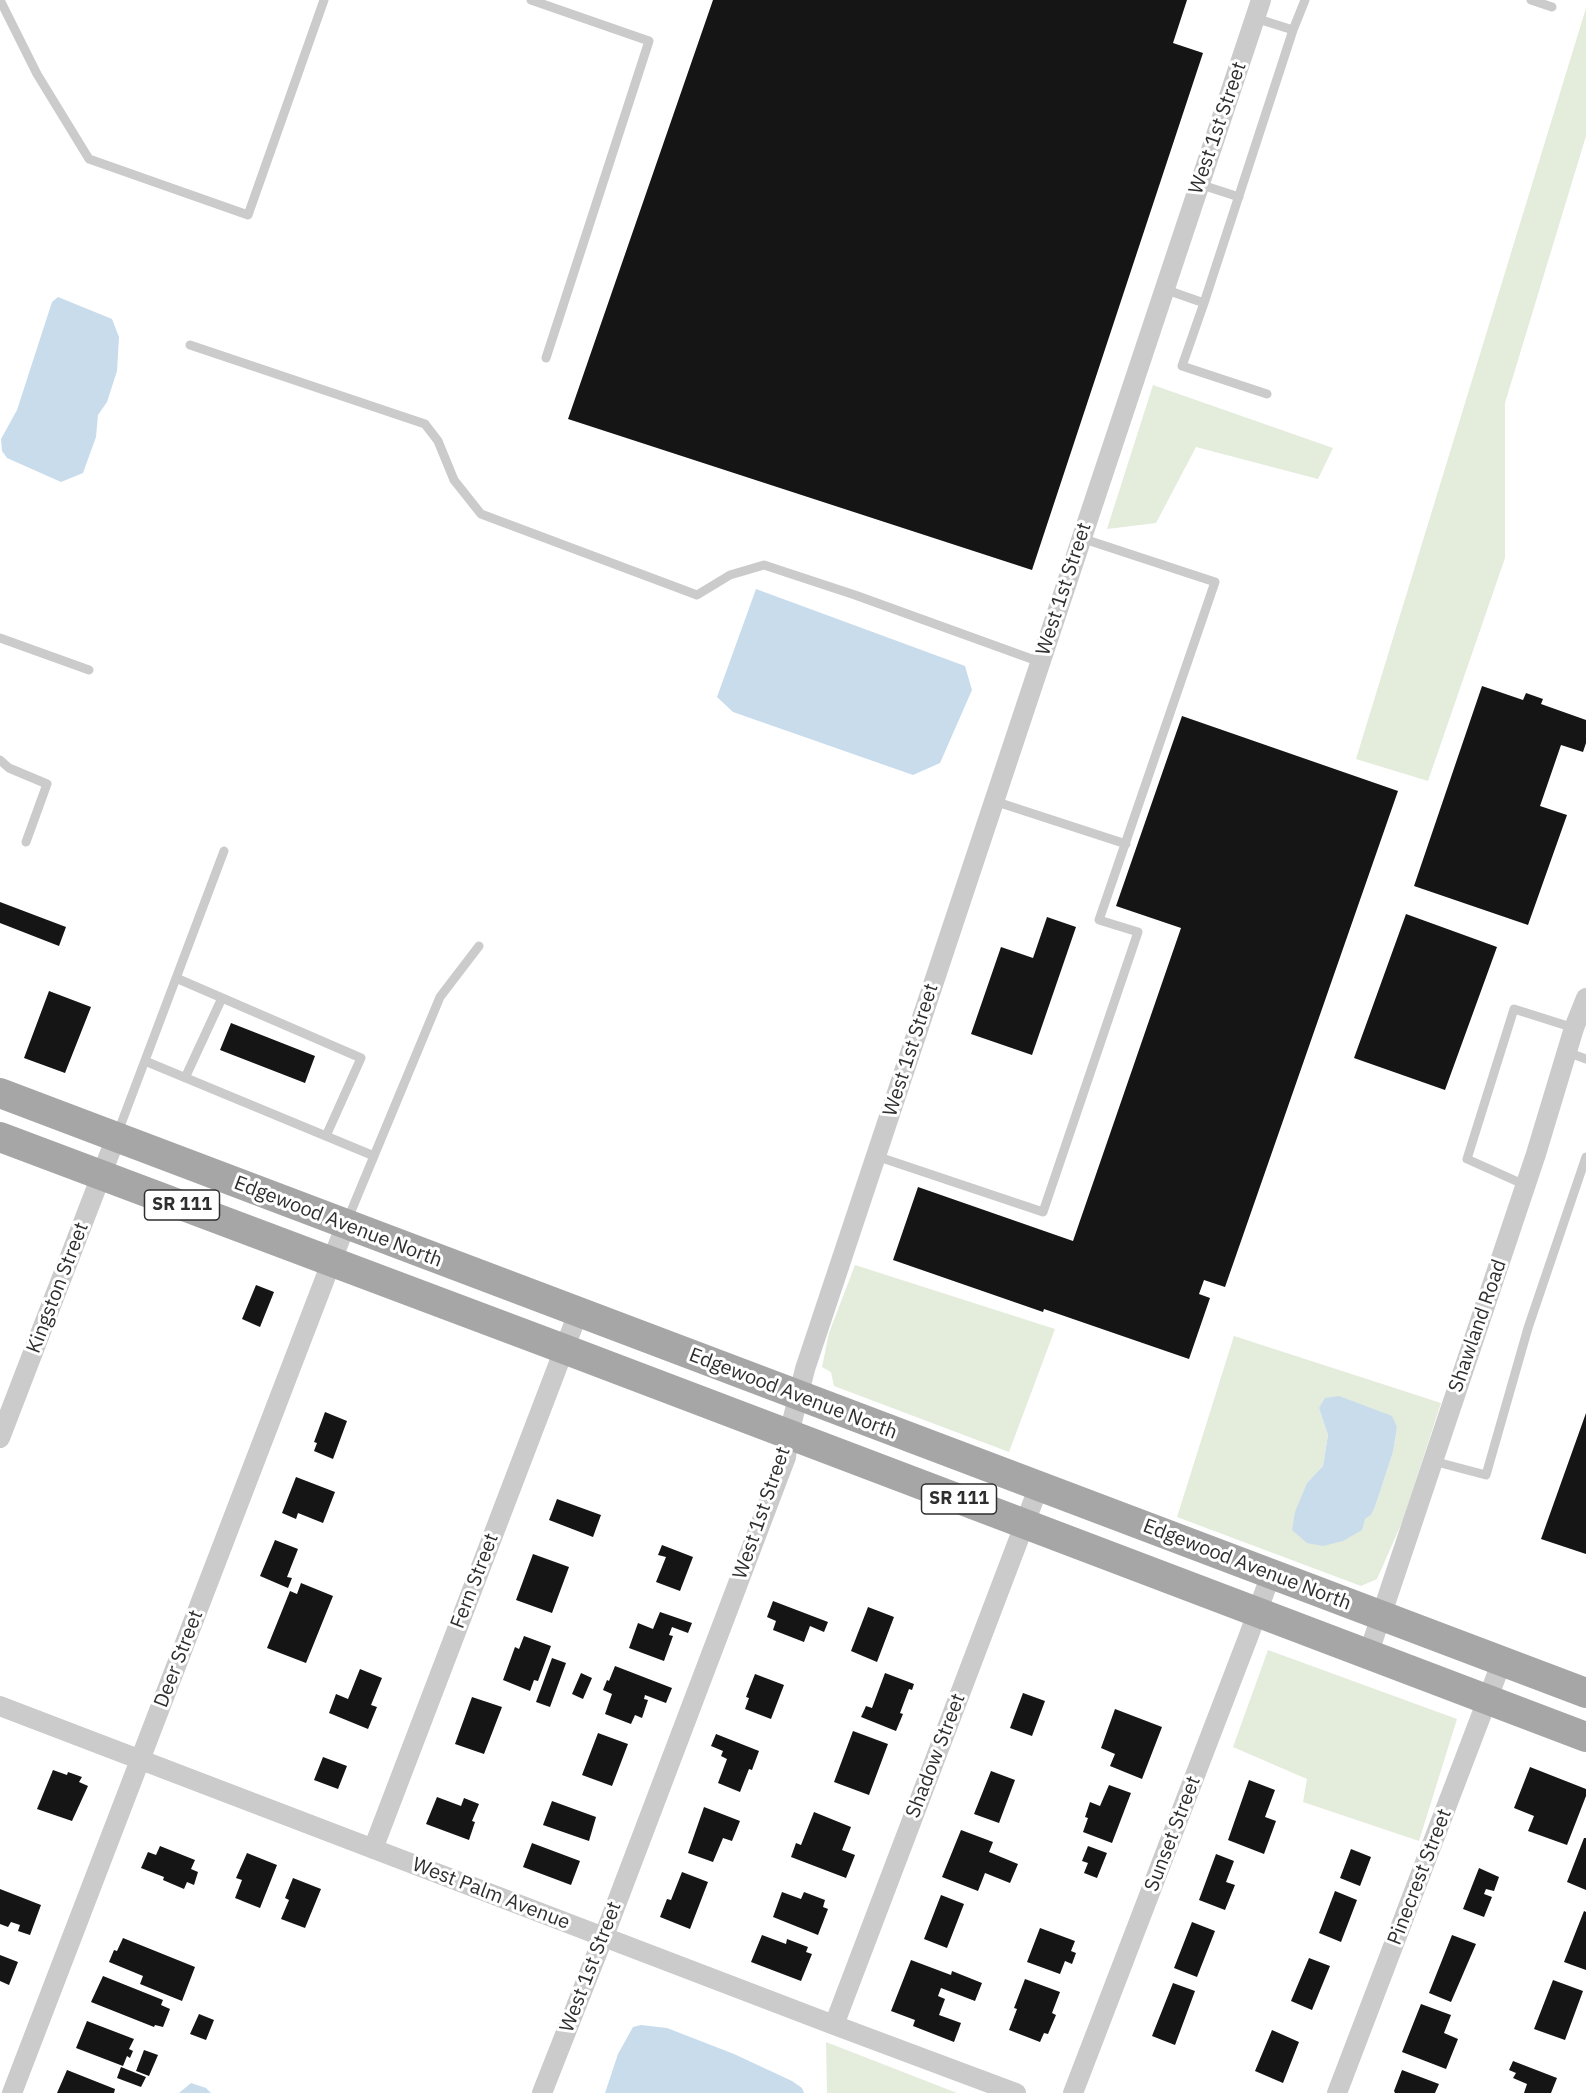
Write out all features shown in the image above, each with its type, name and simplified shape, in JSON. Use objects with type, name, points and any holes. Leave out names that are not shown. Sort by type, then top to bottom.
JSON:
[{"type":"main road","name":"Edgewood Avenue North","points":[[0,1093],[1586,1693]]},
{"type":"main road","name":"Edgewood Avenue North","points":[[0,1137],[1586,1737]]},
{"type":"street","name":"West 1st Street","points":[[542,2093],[786,1457],[798,1395],[993,801],[1258,9]]},
{"type":"street","name":"Shawland Road","points":[[1368,1654],[1526,1185],[1574,1028],[1586,998]]},
{"type":"street","name":"Kingston Street","points":[[0,1438],[116,1137]]},
{"type":"street","name":"Deer Street","points":[[12,2093],[346,1224]]},
{"type":"street","name":"Fern Street","points":[[373,1849],[578,1313]]},
{"type":"street","name":"Shadow Street","points":[[834,2025],[1039,1486]]},
{"type":"street","name":"Sunset Street","points":[[1073,2093],[1271,1574]]},
{"type":"street","name":"Pinecrest Street","points":[[1337,2093],[1502,1661]]},
{"type":"street","name":"West Palm Avenue","points":[[0,1706],[1017,2093]]},
{"type":"lane","points":[[0,0],[37,74],[89,159],[248,215],[324,0]]},
{"type":"lane","points":[[531,0],[649,41],[546,358]]},
{"type":"lane","points":[[1267,394],[1182,366],[1293,30],[1305,0]]},
{"type":"lane","points":[[1531,0],[1552,7]]},
{"type":"lane","points":[[1258,9],[1293,30]]},
{"type":"lane","points":[[1199,184],[1239,197]]},
{"type":"lane","points":[[1164,289],[1204,303]]},
{"type":"lane","points":[[190,345],[425,424],[438,441],[454,480],[481,514],[697,595],[730,575],[764,565],[855,595],[1040,662]]},
{"type":"lane","points":[[876,1156],[1043,1212],[1138,932],[1100,920],[1215,582],[1081,538]]},
{"type":"lane","points":[[0,638],[89,670]]},
{"type":"lane","points":[[0,760],[9,768],[47,784],[26,842]]},
{"type":"lane","points":[[993,801],[1126,844]]},
{"type":"lane","points":[[116,1137],[224,851]]},
{"type":"lane","points":[[346,1224],[440,997],[479,946]]},
{"type":"lane","points":[[176,978],[361,1058],[326,1136]]},
{"type":"lane","points":[[185,1078],[222,998]]},
{"type":"lane","points":[[1526,1185],[1467,1159],[1470,1148],[1514,1009],[1574,1028]]},
{"type":"lane","points":[[1567,1052],[1586,1059]]},
{"type":"lane","points":[[145,1061],[374,1156]]},
{"type":"lane","points":[[1433,1461],[1486,1475],[1528,1328],[1586,1157]]},
{"type":"green space","points":[[1586,8],[1586,136],[1505,403],[1505,558],[1428,781],[1356,759]]},
{"type":"green space","points":[[1153,385],[1333,448],[1318,479],[1196,447],[1156,523],[1107,529]]},
{"type":"green space","points":[[855,1265],[1055,1329],[1009,1452],[834,1386],[831,1372],[822,1367],[829,1333]]},
{"type":"green space","points":[[1234,1336],[1441,1403],[1403,1520],[1377,1579],[1361,1586],[1177,1517]],"holes":[[[1319,1408],[1397,1427],[1393,1452],[1375,1507],[1371,1515],[1365,1519],[1307,1483],[1323,1466],[1328,1435]]]},
{"type":"green space","points":[[1268,1650],[1457,1719],[1419,1841],[1303,1802],[1307,1779],[1233,1747]]},
{"type":"green space","points":[[826,2042],[957,2093],[827,2093]]},
{"type":"water","points":[[58,297],[112,319],[119,337],[117,371],[107,402],[98,415],[96,437],[83,473],[61,482],[7,458],[2,451],[1,439],[17,410],[52,302]]},
{"type":"water","points":[[756,589],[965,666],[972,690],[940,763],[913,775],[733,712],[717,697]]},
{"type":"water","points":[[1339,1396],[1392,1416],[1397,1427],[1393,1452],[1375,1507],[1371,1515],[1365,1519],[1362,1530],[1343,1541],[1323,1546],[1307,1543],[1292,1530],[1295,1512],[1307,1483],[1323,1466],[1328,1435],[1319,1408],[1325,1398]]},
{"type":"water","points":[[641,2025],[667,2028],[734,2054],[792,2081],[802,2088],[804,2093],[605,2093],[618,2054],[633,2027]]},
{"type":"water","points":[[191,2083],[206,2088],[211,2093],[179,2093]]},
{"type":"building","points":[[713,0],[1187,0],[1173,43],[1203,53],[1032,570],[568,419]]},
{"type":"building","points":[[1482,686],[1523,700],[1526,693],[1543,699],[1541,704],[1586,720],[1586,743],[1583,752],[1561,745],[1540,806],[1567,815],[1528,925],[1414,886]]},
{"type":"building","points":[[1182,716],[1398,791],[1225,1287],[1204,1280],[1199,1294],[1210,1298],[1189,1359],[893,1260],[918,1187],[1073,1241],[1181,928],[1116,906]]},
{"type":"building","points":[[0,902],[66,927],[59,946],[0,923]]},
{"type":"building","points":[[1406,914],[1497,947],[1445,1090],[1354,1058]]},
{"type":"building","points":[[1047,917],[1076,927],[1032,1055],[971,1034],[1001,947],[1033,958]]},
{"type":"building","points":[[49,991],[91,1007],[65,1073],[24,1058]]},
{"type":"building","points":[[231,1023],[315,1056],[305,1083],[220,1050]]},
{"type":"building","points":[[256,1285],[274,1292],[260,1327],[242,1319]]},
{"type":"building","points":[[325,1412],[347,1421],[333,1459],[314,1451],[317,1443],[314,1442]]},
{"type":"building","points":[[1586,1413],[1586,1554],[1541,1539]]},
{"type":"building","points":[[296,1477],[335,1492],[323,1523],[298,1513],[296,1519],[282,1513]]},
{"type":"building","points":[[557,1499],[601,1515],[593,1537],[549,1520]]},
{"type":"building","points":[[275,1540],[298,1549],[287,1577],[292,1578],[288,1588],[260,1576]]},
{"type":"building","points":[[662,1545],[693,1557],[680,1591],[656,1582],[666,1557],[658,1555]]},
{"type":"building","points":[[533,1554],[569,1567],[552,1613],[516,1600]]},
{"type":"building","points":[[301,1583],[333,1596],[306,1663],[267,1648],[290,1591],[297,1594]]},
{"type":"building","points":[[773,1601],[828,1622],[824,1632],[810,1626],[804,1642],[773,1630],[776,1621],[767,1617]]},
{"type":"building","points":[[868,1607],[894,1617],[877,1662],[851,1651]]},
{"type":"building","points":[[660,1612],[692,1623],[688,1633],[672,1627],[669,1635],[673,1636],[664,1661],[629,1648],[638,1623],[653,1629]]},
{"type":"building","points":[[524,1636],[551,1646],[538,1681],[534,1680],[530,1691],[503,1680],[515,1647],[519,1649]]},
{"type":"building","points":[[552,1658],[566,1663],[550,1707],[536,1702]]},
{"type":"building","points":[[615,1666],[672,1688],[666,1703],[645,1695],[644,1699],[648,1700],[642,1718],[635,1715],[631,1724],[605,1714],[612,1694],[603,1690]]},
{"type":"building","points":[[360,1669],[382,1678],[371,1705],[377,1707],[368,1729],[329,1713],[336,1694],[348,1699]]},
{"type":"building","points":[[581,1673],[592,1678],[583,1699],[572,1694]]},
{"type":"building","points":[[885,1673],[914,1684],[912,1690],[909,1689],[896,1731],[861,1717],[866,1706],[872,1708]]},
{"type":"building","points":[[755,1674],[784,1685],[771,1719],[745,1709],[749,1698],[746,1697]]},
{"type":"building","points":[[1023,1693],[1045,1701],[1032,1736],[1010,1728]]},
{"type":"building","points":[[472,1697],[502,1707],[484,1754],[455,1744]]},
{"type":"building","points":[[1115,1709],[1162,1727],[1142,1779],[1110,1766],[1115,1754],[1101,1748]]},
{"type":"building","points":[[853,1731],[888,1744],[869,1795],[834,1782]]},
{"type":"building","points":[[598,1733],[628,1744],[612,1786],[582,1775]]},
{"type":"building","points":[[716,1734],[759,1751],[740,1792],[718,1783],[727,1759],[721,1756],[723,1751],[711,1746]]},
{"type":"building","points":[[323,1757],[347,1766],[338,1789],[314,1780]]},
{"type":"building","points":[[1530,1767],[1586,1789],[1586,1796],[1567,1845],[1528,1831],[1534,1816],[1514,1808]]},
{"type":"building","points":[[53,1770],[82,1777],[79,1782],[88,1786],[72,1821],[37,1809]]},
{"type":"building","points":[[991,1771],[1015,1780],[999,1823],[974,1814]]},
{"type":"building","points":[[1249,1780],[1275,1790],[1265,1817],[1276,1821],[1264,1854],[1228,1840]]},
{"type":"building","points":[[1109,1785],[1131,1793],[1112,1843],[1083,1832],[1090,1802],[1100,1806]]},
{"type":"building","points":[[437,1797],[461,1806],[464,1798],[479,1804],[472,1821],[475,1822],[469,1840],[426,1824]]},
{"type":"building","points":[[552,1801],[596,1817],[589,1841],[543,1825]]},
{"type":"building","points":[[704,1807],[740,1821],[732,1841],[723,1838],[713,1862],[688,1853]]},
{"type":"building","points":[[814,1812],[851,1827],[842,1850],[855,1855],[846,1878],[791,1857],[796,1843],[801,1845]]},
{"type":"building","points":[[961,1830],[993,1842],[989,1852],[1018,1864],[1010,1883],[985,1873],[978,1891],[942,1877]]},
{"type":"building","points":[[1584,1838],[1586,1838],[1586,1890],[1567,1882]]},
{"type":"building","points":[[532,1843],[580,1861],[571,1885],[523,1867]]},
{"type":"building","points":[[160,1846],[195,1860],[191,1869],[198,1872],[194,1885],[187,1882],[184,1889],[163,1880],[164,1877],[141,1868],[148,1852],[156,1855]]},
{"type":"building","points":[[1088,1846],[1107,1853],[1097,1878],[1084,1873],[1088,1863],[1082,1861]]},
{"type":"building","points":[[1351,1849],[1371,1857],[1360,1886],[1340,1878]]},
{"type":"building","points":[[247,1853],[277,1865],[260,1908],[235,1898],[242,1880],[236,1878]]},
{"type":"building","points":[[1216,1854],[1234,1861],[1226,1882],[1235,1885],[1225,1910],[1199,1900]]},
{"type":"building","points":[[1479,1868],[1499,1877],[1494,1891],[1486,1889],[1484,1894],[1492,1897],[1484,1917],[1463,1909]]},
{"type":"building","points":[[682,1872],[708,1882],[690,1929],[660,1917],[667,1899],[671,1900]]},
{"type":"building","points":[[293,1878],[321,1889],[305,1928],[281,1919],[289,1900],[285,1898]]},
{"type":"building","points":[[0,1889],[41,1905],[30,1935],[18,1931],[20,1925],[11,1922],[8,1927],[0,1924]]},
{"type":"building","points":[[1335,1891],[1357,1900],[1341,1942],[1319,1933]]},
{"type":"building","points":[[782,1892],[801,1899],[804,1892],[825,1900],[823,1907],[828,1909],[818,1935],[773,1917]]},
{"type":"building","points":[[941,1895],[964,1904],[947,1948],[924,1939]]},
{"type":"building","points":[[1584,1911],[1586,1912],[1586,1970],[1564,1962]]},
{"type":"building","points":[[1192,1922],[1215,1931],[1197,1977],[1174,1968]]},
{"type":"building","points":[[1040,1928],[1075,1941],[1071,1951],[1076,1953],[1072,1964],[1065,1961],[1060,1974],[1027,1962]]},
{"type":"building","points":[[762,1935],[786,1944],[787,1939],[808,1947],[806,1952],[812,1954],[801,1981],[751,1962]]},
{"type":"building","points":[[1452,1935],[1476,1944],[1451,2002],[1429,1993]]},
{"type":"building","points":[[123,1938],[195,1967],[182,2001],[140,1984],[143,1976],[109,1962]]},
{"type":"building","points":[[0,1955],[18,1962],[9,1985],[0,1981]]},
{"type":"building","points":[[1309,1958],[1330,1966],[1312,2010],[1291,2001]]},
{"type":"building","points":[[911,1960],[951,1975],[952,1971],[982,1983],[975,2001],[941,1988],[938,1996],[945,1999],[939,2015],[961,2023],[954,2042],[913,2026],[915,2020],[891,2011]]},
{"type":"building","points":[[103,1976],[163,2000],[161,2005],[170,2009],[163,2027],[155,2025],[154,2027],[91,2002]]},
{"type":"building","points":[[1025,1979],[1060,1992],[1052,2013],[1056,2015],[1048,2034],[1044,2033],[1040,2042],[1009,2030],[1017,2009],[1014,2008]]},
{"type":"building","points":[[1553,1980],[1583,1991],[1565,2040],[1534,2029]]},
{"type":"building","points":[[1173,1983],[1195,1991],[1175,2045],[1152,2036]]},
{"type":"building","points":[[1421,2004],[1451,2015],[1444,2033],[1458,2039],[1446,2069],[1402,2052]]},
{"type":"building","points":[[199,2014],[214,2020],[206,2040],[190,2034]]},
{"type":"building","points":[[87,2021],[134,2039],[129,2049],[133,2051],[130,2058],[127,2056],[123,2066],[76,2048]]},
{"type":"building","points":[[1272,2030],[1299,2042],[1283,2083],[1255,2071]]},
{"type":"building","points":[[144,2050],[158,2055],[149,2076],[136,2071]]},
{"type":"building","points":[[1513,2061],[1557,2078],[1551,2093],[1524,2093],[1527,2084],[1513,2078],[1516,2073],[1509,2070]]},
{"type":"building","points":[[121,2067],[146,2077],[141,2087],[117,2078]]},
{"type":"building","points":[[67,2070],[115,2089],[114,2093],[57,2093]]},
{"type":"building","points":[[1402,2070],[1439,2084],[1435,2093],[1395,2093]]}]
